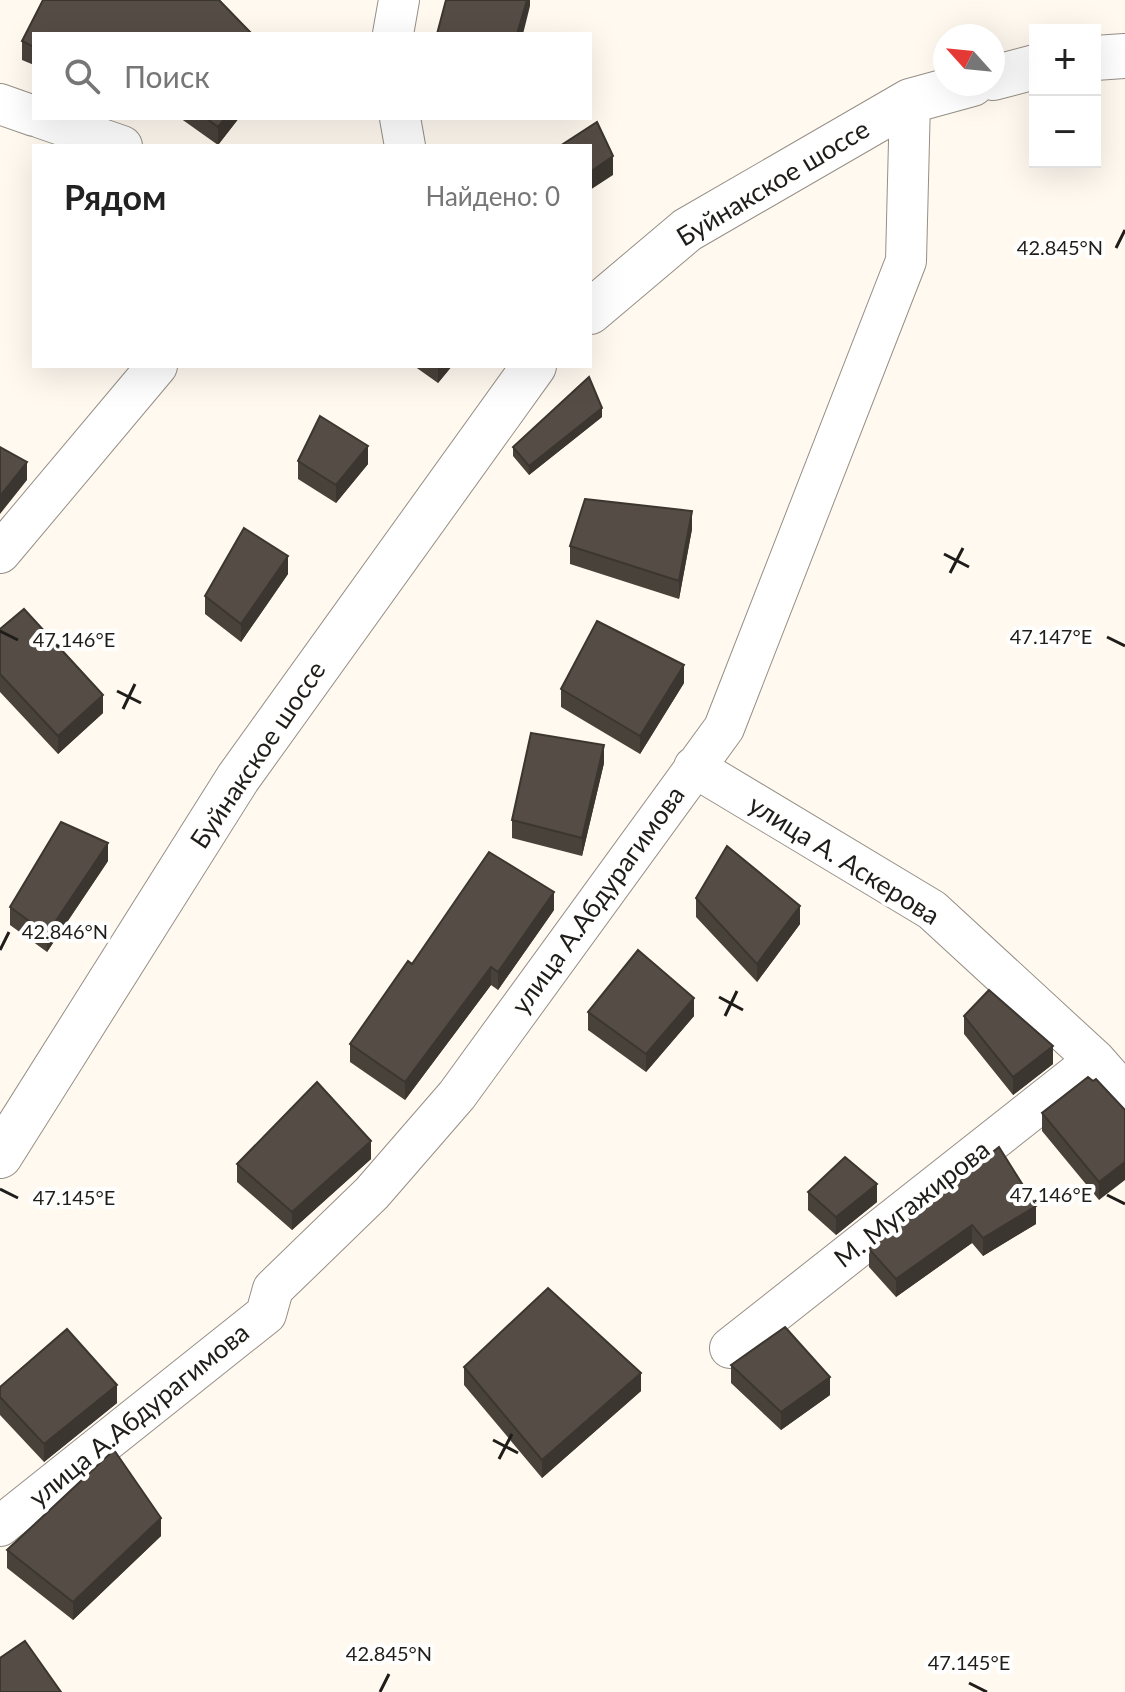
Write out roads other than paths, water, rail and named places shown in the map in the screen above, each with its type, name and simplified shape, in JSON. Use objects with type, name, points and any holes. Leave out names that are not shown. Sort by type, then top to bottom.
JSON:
[{"type":"main road","points":[[1101,58],[1125,56]]},
{"type":"main road","points":[[1005,75],[1029,69]]},
{"type":"main road","name":"Буйнакское шоссе","points":[[592,310],[687,230],[910,101],[933,95]]},
{"type":"main road","name":"Буйнакское шоссе","points":[[0,1156],[238,778],[533,368]]},
{"type":"street","points":[[393,32],[399,0]]},
{"type":"street","name":"улица А.Абдурагимова","points":[[0,1526],[266,1314],[273,1289],[372,1193],[457,1095],[724,728],[906,261],[910,101]]},
{"type":"street","points":[[0,104],[32,115]]},
{"type":"street","points":[[47,120],[116,144]]},
{"type":"street","points":[[400,120],[405,144]]},
{"type":"street","points":[[0,553],[155,368]]},
{"type":"street","name":"улица А. Аскерова","points":[[694,767],[932,910],[1095,1060],[1125,1094]]},
{"type":"street","name":"М. Мугажирова","points":[[730,1348],[1095,1060]]}]
